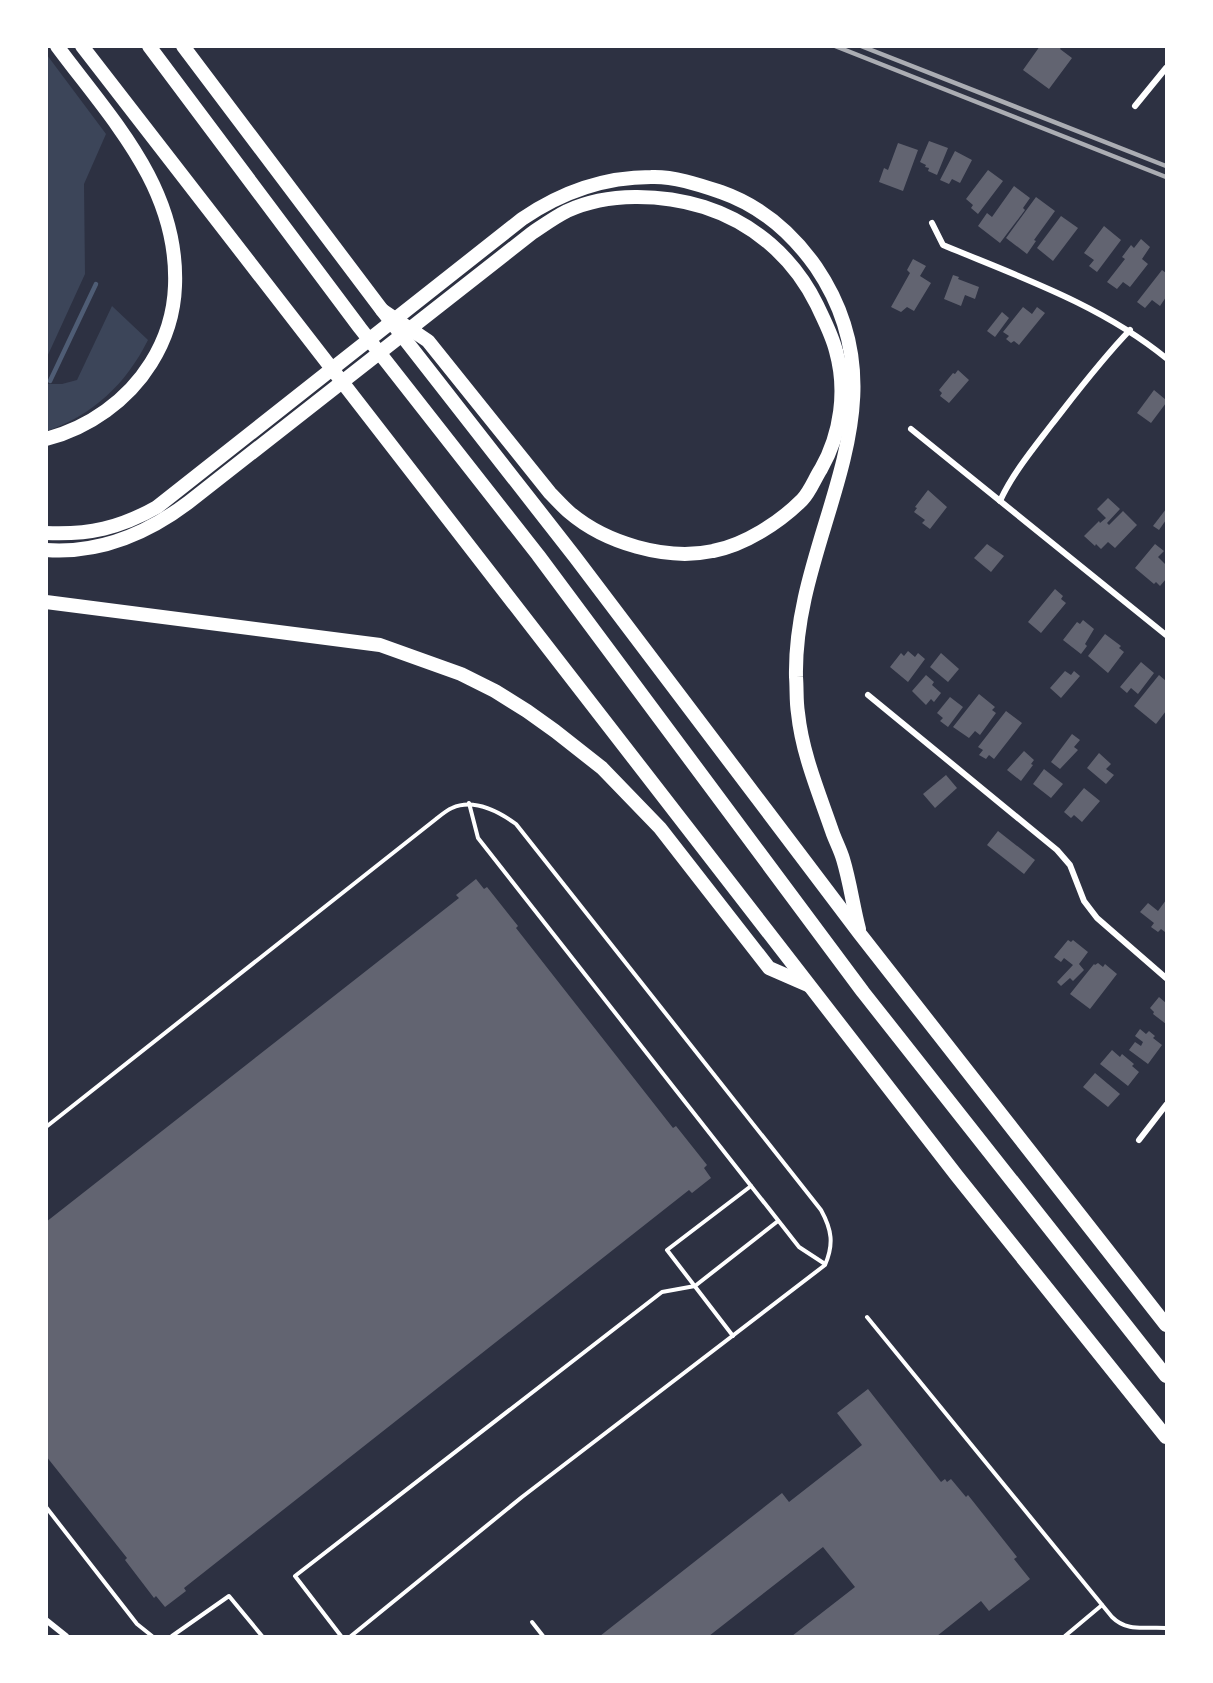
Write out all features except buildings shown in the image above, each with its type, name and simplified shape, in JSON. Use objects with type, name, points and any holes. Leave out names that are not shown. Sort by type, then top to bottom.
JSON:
[{"type":"highway","points":[[46,439],[80,428],[104,412],[127,393],[145,373],[160,349],[169,325],[176,271],[173,243],[166,213],[153,181],[135,152],[57,46]]},
{"type":"highway","points":[[82,46],[957,1176],[1167,1437]]},
{"type":"highway","points":[[149,46],[360,328],[538,555],[862,992],[1167,1376]]},
{"type":"highway","points":[[183,46],[382,310],[575,557],[860,934],[1167,1324]]},
{"type":"highway","points":[[46,533],[86,532],[123,524],[157,507],[542,205],[580,189],[608,181],[653,176],[697,185],[753,206],[796,241],[826,282],[835,300],[852,351],[854,398],[848,440],[806,590],[798,637],[796,667],[798,714],[808,760],[843,858],[860,934]]},
{"type":"highway","points":[[46,550],[96,546],[131,536],[166,520],[189,502],[532,233],[567,211],[586,204],[620,198],[654,197],[688,202],[724,213],[751,228],[783,254],[810,290],[836,352],[841,408],[837,432],[825,461],[804,498],[754,536],[714,551],[686,554],[646,550],[608,537],[570,513],[550,493],[428,341],[382,310]]},
{"type":"highway","points":[[46,602],[380,645],[461,674],[527,711],[555,730],[602,768],[660,828],[770,968],[810,986]]},
{"type":"street","points":[[1135,106],[1167,68]]},
{"type":"street","points":[[932,223],[943,245],[1099,313],[1130,330],[1167,358]]},
{"type":"street","points":[[1000,501],[1010,480],[1025,459],[1096,367],[1130,330]]},
{"type":"street","points":[[911,429],[1167,635]]},
{"type":"street","points":[[868,695],[1057,850],[1070,865],[1084,901],[1097,918],[1167,978]]},
{"type":"street","points":[[1138,1140],[1167,1105]]},
{"type":"street","points":[[46,1620],[66,1636]]},
{"type":"lane","points":[[46,1127],[436,819],[452,808],[469,803],[501,813],[516,824],[821,1210],[829,1224],[832,1236],[831,1252],[825,1265],[522,1497],[351,1636]]},
{"type":"lane","points":[[469,803],[478,838],[799,1247],[825,1265]]},
{"type":"lane","points":[[733,1336],[667,1250],[751,1186]]},
{"type":"lane","points":[[341,1636],[295,1576],[662,1292],[694,1286],[778,1221]]},
{"type":"lane","points":[[867,1317],[1119,1624],[1139,1629],[1167,1628]]},
{"type":"lane","points":[[46,1507],[137,1624],[152,1636]]},
{"type":"lane","points":[[172,1636],[229,1596],[262,1636]]},
{"type":"lane","points":[[1065,1636],[1102,1605]]},
{"type":"lane","points":[[532,1622],[543,1636]]},
{"type":"shaded area","points":[[47,55],[106,134],[84,184],[85,274],[47,357]]},
{"type":"shaded area","points":[[112,306],[148,340],[129,371],[107,396],[79,416],[47,431],[47,384],[62,384],[77,380]]},
{"type":"waterway","points":[[50,381],[96,284]]},
{"type":"railway","points":[[835,46],[1166,177]]},
{"type":"railway","points":[[861,46],[1166,166]]}]
